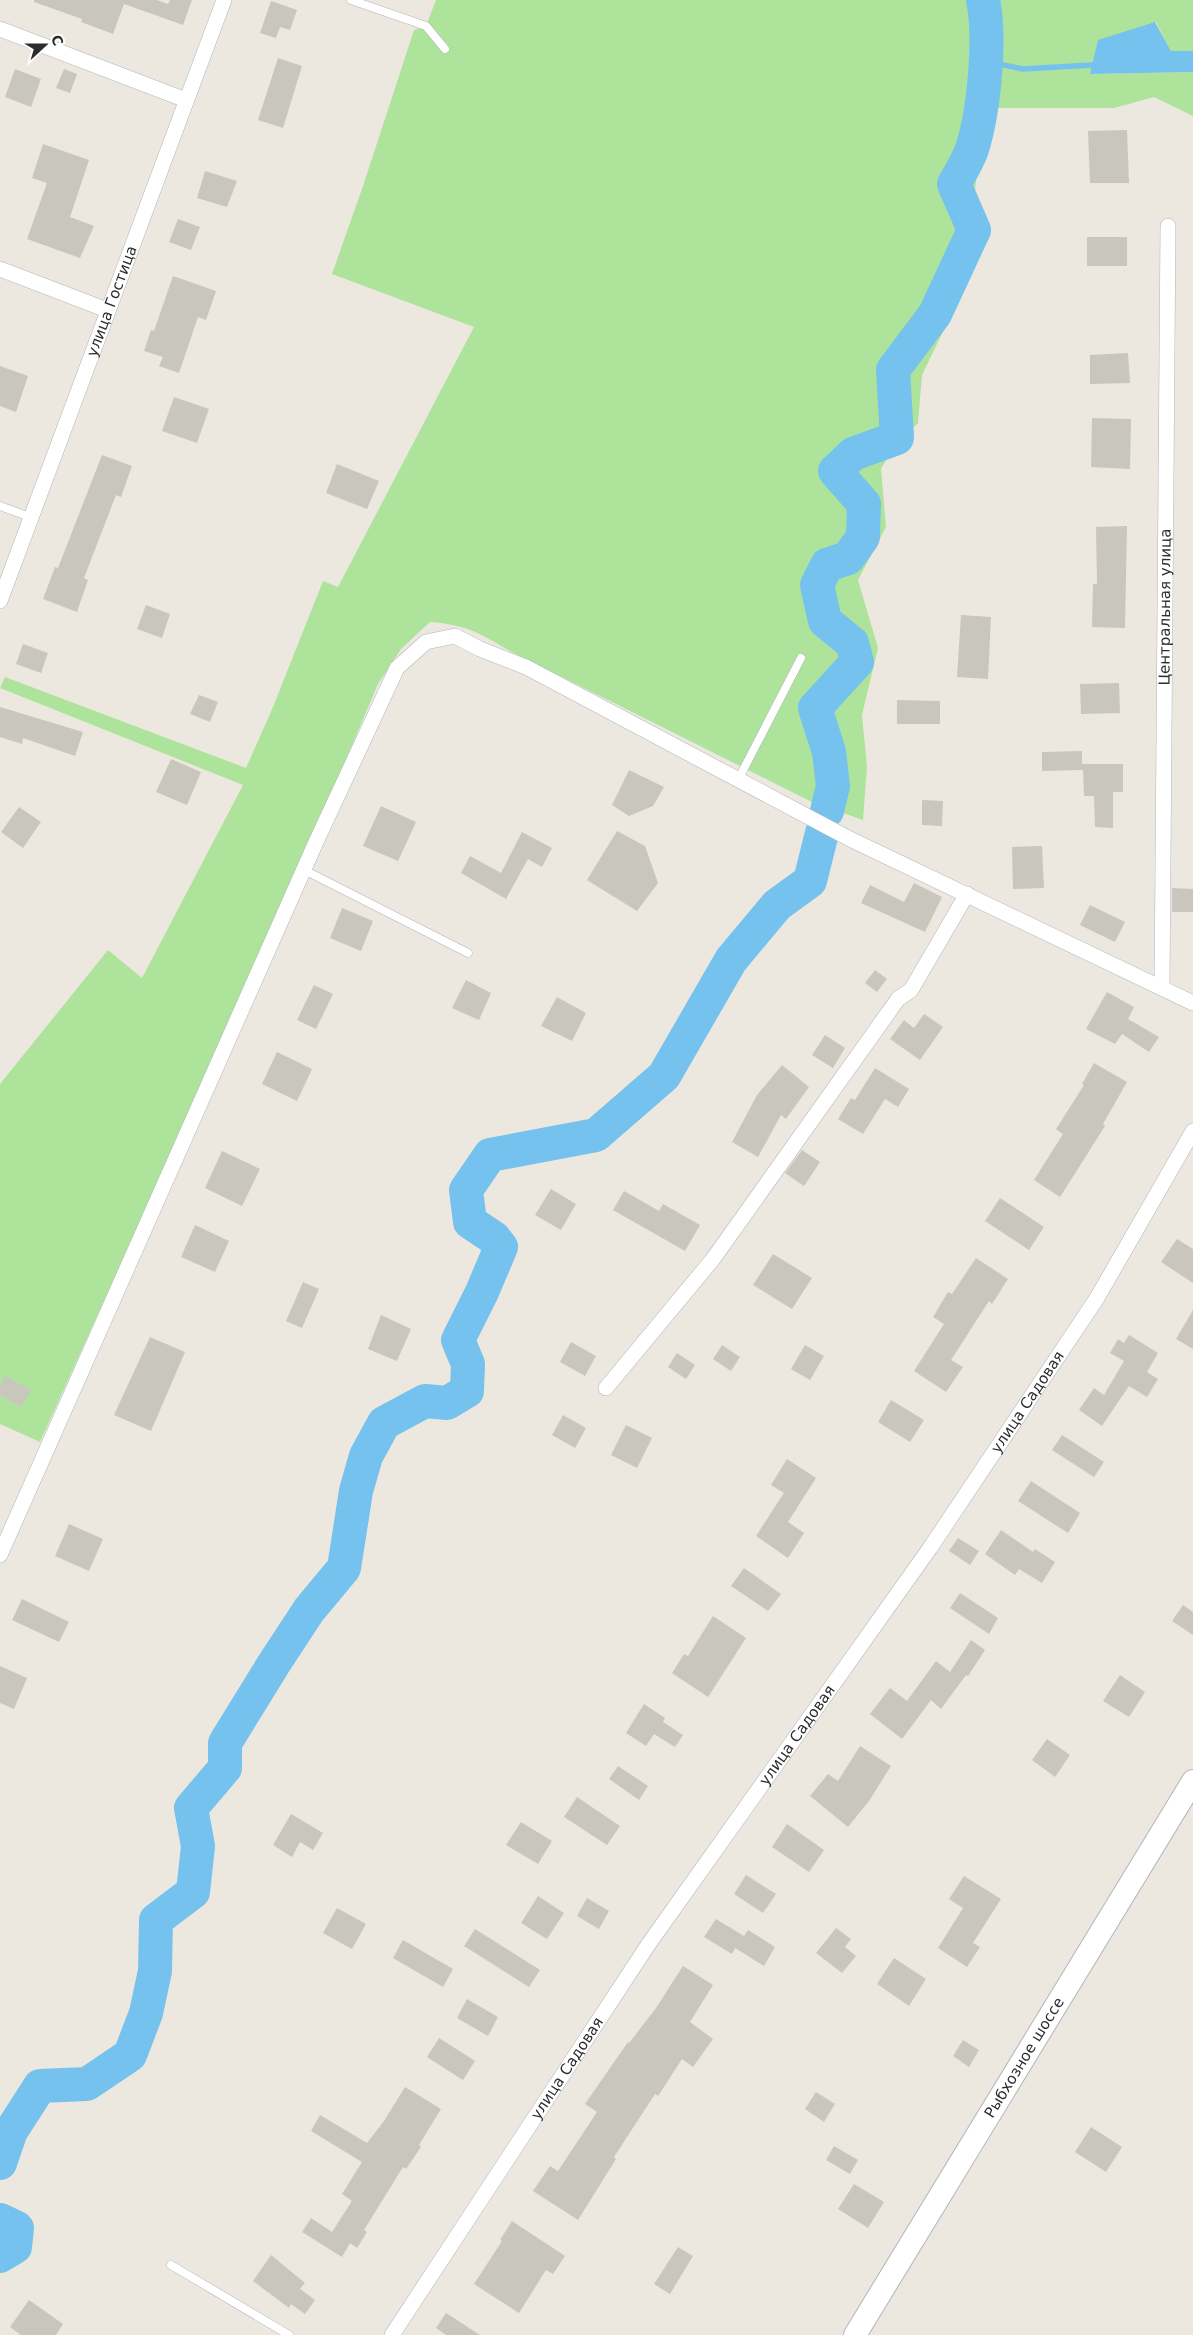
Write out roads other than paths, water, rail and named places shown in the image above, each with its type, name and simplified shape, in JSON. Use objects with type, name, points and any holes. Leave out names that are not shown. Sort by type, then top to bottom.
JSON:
[{"type":"street","name":"улица Гостица","points":[[0,601],[224,0]]},
{"type":"street","points":[[0,29],[186,100]]},
{"type":"street","name":"Центральная улица","points":[[1162,988],[1168,226]]},
{"type":"street","points":[[0,270],[107,310]]},
{"type":"street","points":[[0,1554],[304,870],[397,668],[426,642],[455,636],[526,667],[850,839],[1193,1003]]},
{"type":"street","points":[[606,1388],[713,1260],[898,998],[911,990],[967,894]]},
{"type":"street","name":"улица Садовая","points":[[392,2335],[648,1945],[941,1532],[1097,1298],[1193,1131]]},
{"type":"street","name":"Рыбхозное шоссе","points":[[855,2335],[1193,1781]]},
{"type":"lane","points":[[351,0],[426,26],[445,49]]},
{"type":"lane","points":[[0,506],[30,517]]},
{"type":"lane","points":[[738,780],[801,658]]},
{"type":"lane","points":[[304,870],[468,953]]},
{"type":"lane","points":[[172,2265],[290,2335]]},
{"type":"water","points":[[1155,22],[1171,51],[1193,51],[1193,72],[1090,74],[1098,40]]},
{"type":"waterway","points":[[827,811],[833,786],[829,752],[815,708],[857,662],[852,643],[825,621],[817,585],[827,565],[848,558],[863,537],[864,504],[835,471],[853,454],[897,438],[893,370],[935,314],[974,230],[954,184],[970,153],[980,115],[986,54],[983,0]]},
{"type":"waterway","points":[[985,61],[1023,69],[1092,65]]},
{"type":"waterway","points":[[0,2163],[11,2131],[40,2086],[87,2084],[130,2055],[146,2013],[155,1971],[156,1920],[193,1892],[198,1846],[191,1808],[225,1768],[225,1743],[273,1665],[309,1610],[344,1568],[356,1491],[366,1456],[384,1423],[425,1401],[447,1403],[467,1391],[468,1364],[458,1340],[482,1292],[501,1247],[494,1238],[470,1222],[466,1190],[490,1155],[596,1135],[664,1076],[731,960],[777,905],[810,881],[822,833]]},
{"type":"waterway","points":[[0,2220],[17,2228],[15,2247],[0,2256]]}]
